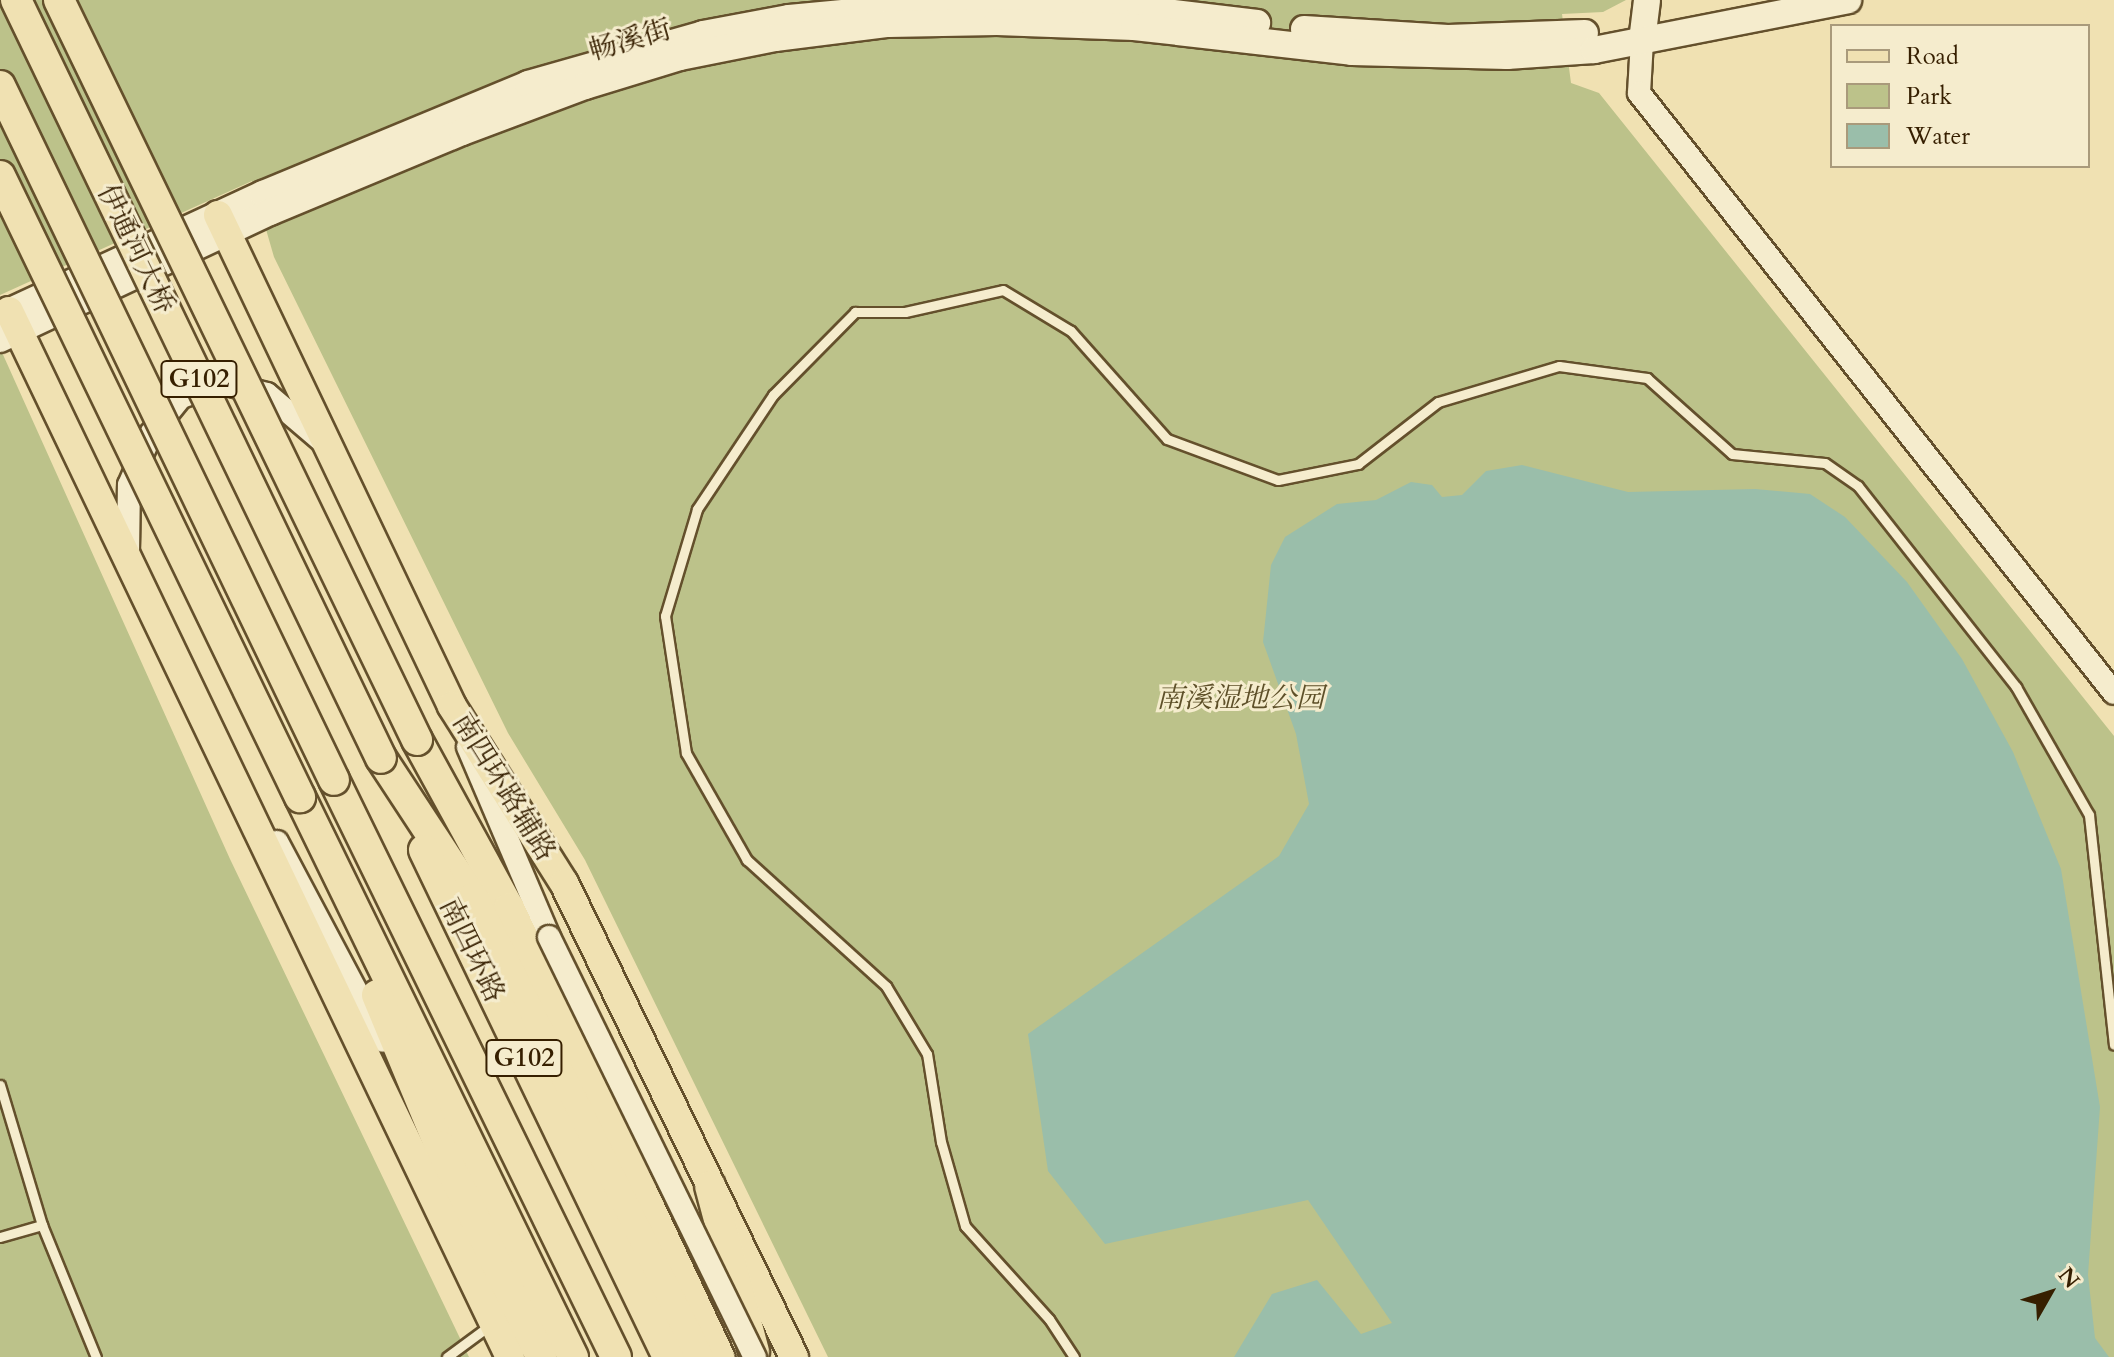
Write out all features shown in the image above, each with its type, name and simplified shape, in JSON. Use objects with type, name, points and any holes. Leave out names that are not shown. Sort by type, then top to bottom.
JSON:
[{"type":"highway","name":"伊通河大桥","points":[[16,0],[381,758]]},
{"type":"highway","points":[[59,0],[417,740],[468,833],[604,1103],[719,1357]]},
{"type":"highway","name":"伊通河大桥","points":[[0,86],[334,780]]},
{"type":"highway","points":[[0,176],[573,1357]]},
{"type":"highway","points":[[381,758],[473,898],[698,1357]]},
{"type":"highway","name":"南四环路","points":[[381,758],[668,1357]]},
{"type":"highway","name":"南四环路","points":[[334,780],[616,1357]]},
{"type":"highway","points":[[302,802],[325,884],[383,1027],[541,1357]]},
{"type":"highway","points":[[468,833],[498,952]]},
{"type":"highway","points":[[710,1186],[755,1357]]},
{"type":"main road","name":"畅溪街","points":[[7,324],[222,224],[585,86],[680,57],[775,38],[888,24],[997,22],[1134,27],[1352,52],[1507,56],[1645,22],[1765,0]]},
{"type":"main road","name":"畅溪街","points":[[1645,22],[1848,0]]},
{"type":"main road","name":"南四环路辅路","points":[[222,224],[452,706],[564,883],[794,1357]]},
{"type":"main road","points":[[7,324],[128,555],[206,715],[510,1357]]},
{"type":"street","points":[[1645,22],[1639,93],[2114,693]]},
{"type":"street","points":[[128,555],[129,485],[151,434],[181,397],[222,383],[267,394],[326,445]]},
{"type":"street","points":[[452,706],[518,872],[755,1357]]},
{"type":"street","points":[[206,715],[383,1027]]},
{"type":"lane","points":[[1074,1357],[1049,1319],[965,1226],[941,1142],[927,1054],[886,986],[747,860],[686,753],[665,616],[697,509],[773,395],[855,312],[905,312],[1003,290],[1071,331],[1167,439],[1278,480],[1358,464],[1438,402],[1559,366],[1647,378],[1732,454],[1825,463],[1858,486],[2016,687],[2089,815],[2114,1045]]},
{"type":"lane","points":[[0,1085],[42,1225],[96,1357]]},
{"type":"lane","points":[[0,1237],[42,1225]]},
{"type":"lane","points":[[447,1357],[494,1323]]},
{"type":"green space","name":"南溪湿地公园","points":[[0,0],[1626,0],[1603,12],[1562,14],[1571,83],[1599,93],[2114,736],[2114,1357],[828,1357],[585,860],[508,733],[274,257],[252,181],[0,295]]},
{"type":"green space","points":[[0,348],[230,859],[469,1357],[0,1357]]},
{"type":"water","points":[[1522,465],[1628,492],[1755,489],[1810,494],[1845,517],[1907,582],[1962,659],[2013,752],[2061,869],[2100,1107],[2088,1275],[2095,1338],[2109,1357],[1234,1357],[1272,1294],[1317,1280],[1361,1334],[1392,1323],[1308,1200],[1105,1244],[1048,1171],[1028,1034],[1279,856],[1309,804],[1296,734],[1263,642],[1271,565],[1285,537],[1337,504],[1376,500],[1411,482],[1432,485],[1442,497],[1462,495],[1486,471]]}]
